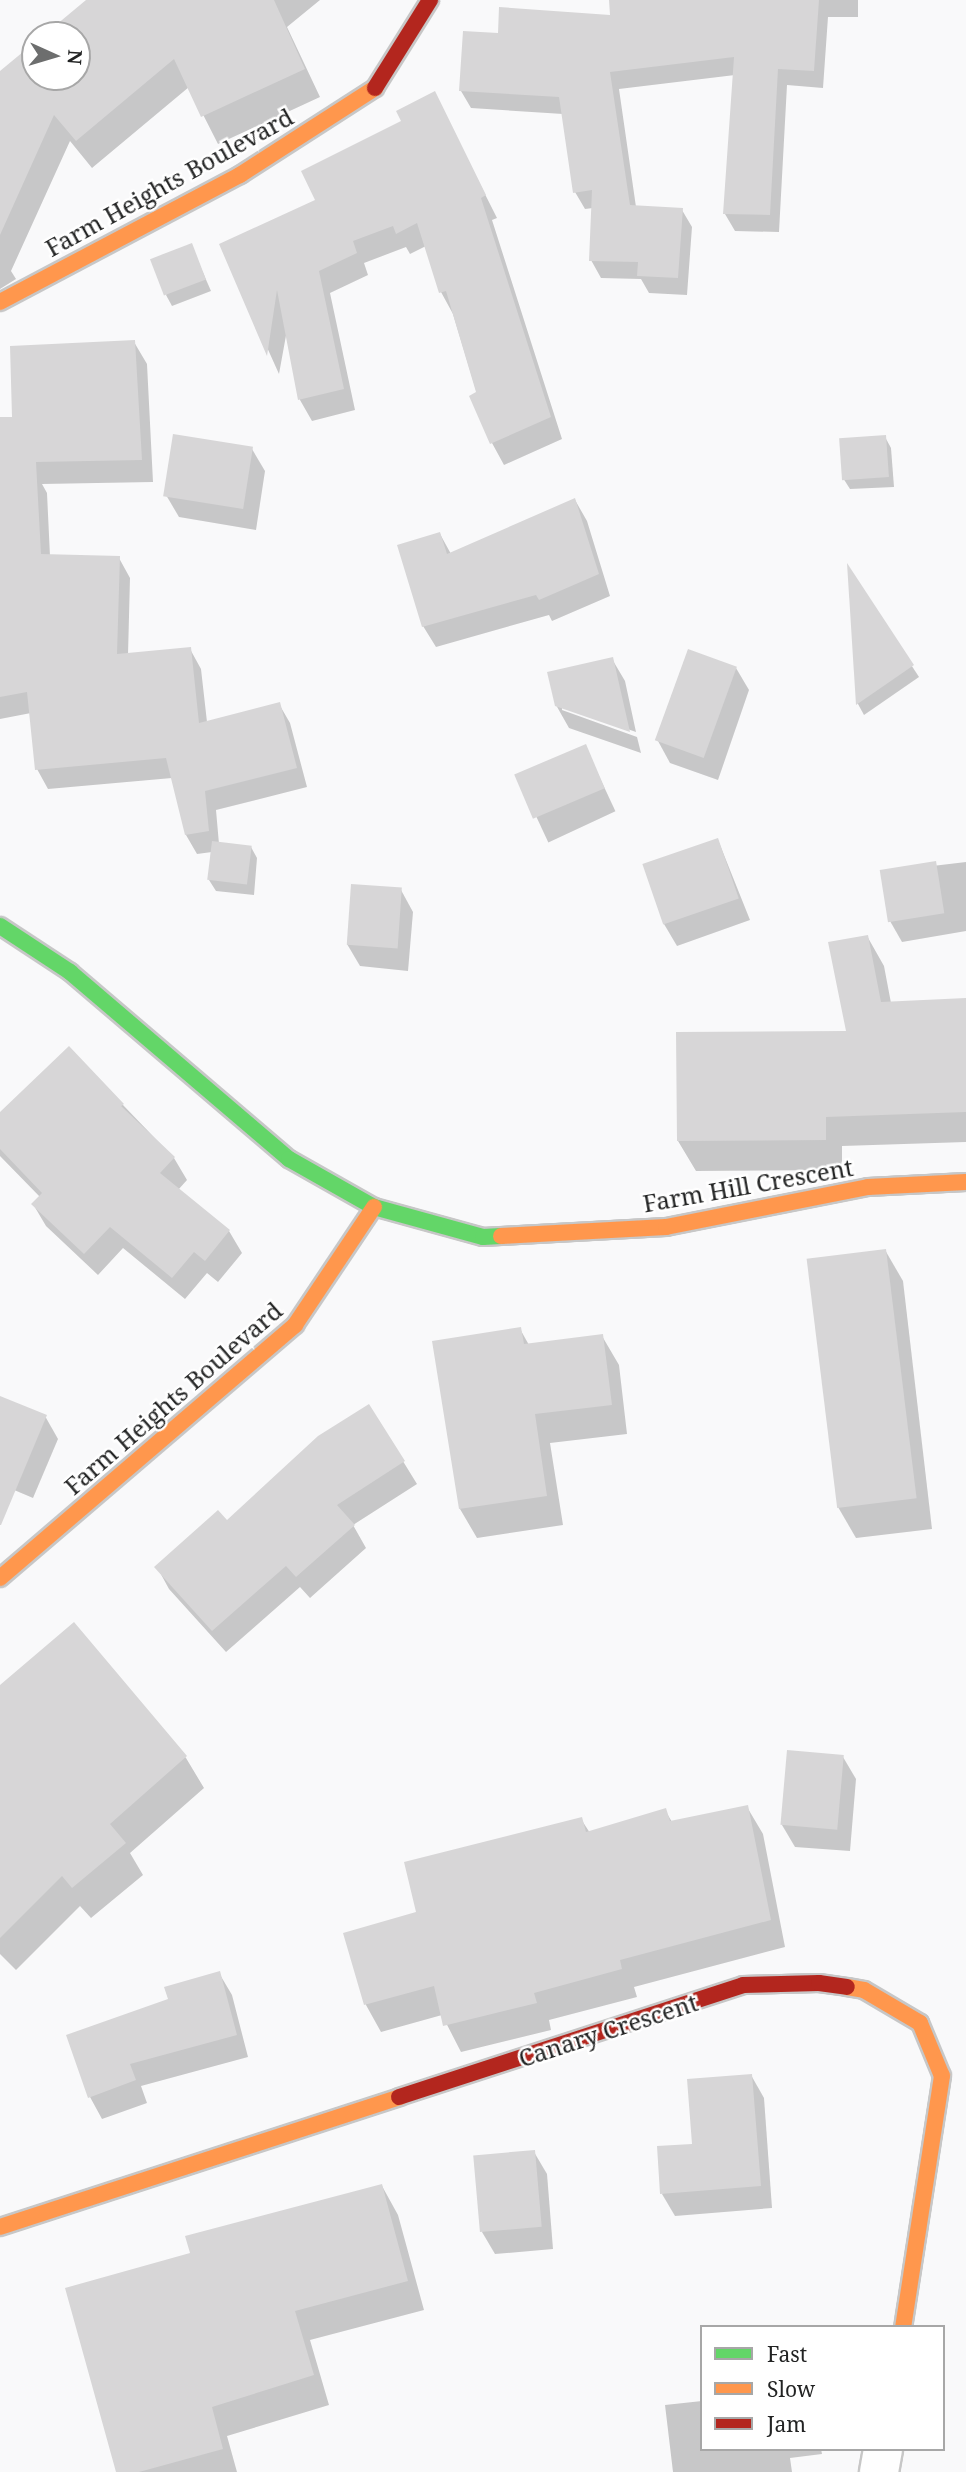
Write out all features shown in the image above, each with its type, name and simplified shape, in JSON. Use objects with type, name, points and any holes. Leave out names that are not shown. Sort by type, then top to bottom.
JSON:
[{"type":"street","name":"Farm Heights Boulevard","points":[[0,302],[240,175],[382,84],[430,0]]},
{"type":"street","points":[[0,926],[70,972],[289,1159],[374,1207]]},
{"type":"street","name":"Farm Hill Crescent","points":[[374,1207],[483,1237],[666,1227],[868,1187],[966,1182]]},
{"type":"street","name":"Farm Heights Boulevard","points":[[0,1578],[295,1325],[374,1207]]},
{"type":"street","name":"Canary Crescent","points":[[0,2227],[743,1985],[818,1983],[864,1990],[920,2023],[942,2076],[902,2325]]},
{"type":"street","points":[[879,2472],[883,2451]]},
{"type":"building","points":[[86,0],[274,0],[305,69],[201,117],[174,59],[76,141],[54,115],[0,235],[0,71],[21,54],[21,91],[91,91],[91,21],[61,21]]},
{"type":"building","points":[[609,0],[819,0],[814,71],[778,69],[770,215],[723,214],[734,57],[610,72],[630,205],[683,208],[678,278],[637,276],[638,262],[589,261],[592,190],[573,193],[559,97],[459,91],[463,31],[498,33],[499,7],[610,15]]},
{"type":"building","points":[[435,91],[486,195],[481,198],[551,417],[490,444],[469,396],[476,392],[446,291],[439,293],[417,223],[396,234],[393,226],[353,241],[357,253],[319,271],[344,389],[298,400],[277,290],[267,356],[219,244],[315,200],[301,171],[401,121],[396,111]]},
{"type":"building","points":[[192,243],[206,279],[164,296],[150,259]]},
{"type":"building","points":[[135,340],[142,460],[36,462],[41,554],[120,556],[117,654],[191,647],[199,723],[280,702],[297,768],[205,791],[209,831],[185,835],[166,758],[35,770],[27,692],[0,697],[0,417],[12,417],[10,346]]},
{"type":"building","points":[[173,434],[253,447],[243,509],[163,496]]},
{"type":"building","points":[[886,435],[889,477],[842,480],[839,438]]},
{"type":"building","points":[[575,498],[599,574],[539,600],[536,595],[422,627],[397,545],[440,532],[447,554]]},
{"type":"building","points":[[847,563],[914,665],[856,705]]},
{"type":"building","points":[[688,649],[737,667],[704,758],[655,740]]},
{"type":"building","points":[[613,657],[630,732],[555,706],[547,672]]},
{"type":"building","points":[[586,744],[605,788],[533,819],[514,774]]},
{"type":"building","points":[[718,838],[739,899],[663,925],[642,864]]},
{"type":"building","points":[[212,841],[252,846],[247,885],[207,880]]},
{"type":"building","points":[[936,861],[944,913],[888,922],[880,870]]},
{"type":"building","points":[[351,884],[402,888],[398,948],[347,945]]},
{"type":"building","points":[[868,935],[881,1002],[966,998],[966,1112],[826,1117],[826,1140],[677,1141],[676,1032],[846,1031],[828,942]]},
{"type":"building","points":[[69,1046],[124,1104],[121,1106],[175,1157],[160,1173],[230,1230],[205,1261],[194,1252],[172,1278],[110,1227],[84,1254],[31,1204],[42,1193],[0,1149],[0,1112]]},
{"type":"building","points":[[886,1249],[917,1498],[837,1508],[807,1259]]},
{"type":"building","points":[[521,1327],[524,1344],[603,1334],[612,1405],[535,1414],[547,1496],[459,1509],[432,1341]]},
{"type":"building","points":[[0,1396],[47,1415],[1,1525],[0,1525]]},
{"type":"building","points":[[369,1404],[405,1461],[337,1505],[355,1525],[296,1577],[286,1566],[212,1631],[154,1567],[218,1510],[227,1520],[318,1436]]},
{"type":"building","points":[[74,1622],[187,1756],[110,1824],[126,1843],[72,1888],[62,1876],[0,1938],[0,1685]]},
{"type":"building","points":[[787,1750],[844,1755],[837,1830],[780,1825]]},
{"type":"building","points":[[748,1805],[771,1920],[620,1960],[622,1969],[534,1993],[537,2003],[443,2026],[434,1986],[364,2005],[343,1933],[416,1912],[404,1862],[582,1817],[586,1832],[666,1808],[670,1821]]},
{"type":"building","points":[[220,1971],[237,2035],[130,2064],[136,2080],[88,2098],[66,2035],[168,1999],[164,1987]]},
{"type":"building","points":[[752,2074],[761,2186],[660,2194],[657,2146],[692,2144],[687,2079]]},
{"type":"building","points":[[535,2150],[542,2227],[480,2232],[473,2155]]},
{"type":"building","points":[[382,2184],[408,2281],[295,2311],[314,2375],[212,2407],[223,2449],[139,2472],[116,2472],[65,2288],[190,2253],[185,2236]]},
{"type":"traffic: fast","points":[[0,926],[70,972],[289,1159],[374,1207],[483,1237],[501,1236]]},
{"type":"traffic: slow","points":[[0,302],[240,175],[375,88]]},
{"type":"traffic: slow","points":[[501,1236],[666,1227],[868,1187],[966,1182]]},
{"type":"traffic: slow","points":[[0,1578],[295,1325],[374,1207]]},
{"type":"traffic: slow","points":[[847,1987],[864,1990],[920,2023],[942,2076],[903,2325]]},
{"type":"traffic: slow","points":[[0,2227],[399,2097]]},
{"type":"traffic: jam","points":[[375,88],[430,0]]},
{"type":"traffic: jam","points":[[399,2097],[743,1985],[819,1983],[847,1987]]}]
